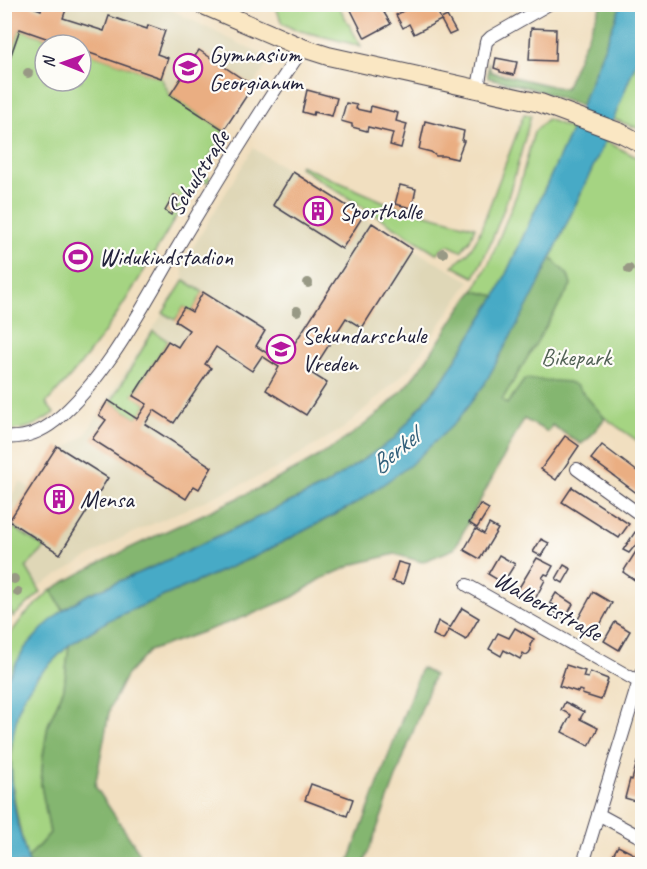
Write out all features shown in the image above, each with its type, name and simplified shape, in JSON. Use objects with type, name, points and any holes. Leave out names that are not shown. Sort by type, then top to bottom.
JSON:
[{"type":"street","points":[[201,4],[303,48],[328,56],[478,88],[558,108],[621,133],[642,144]]},
{"type":"street","points":[[478,88],[486,42],[549,4]]},
{"type":"street","name":"Schulstraße","points":[[4,437],[16,438],[29,435],[53,423],[80,396],[106,364],[218,179],[303,48]]},
{"type":"street","points":[[577,469],[642,516]]},
{"type":"street","name":"Walbertstraße","points":[[467,585],[641,676]]},
{"type":"street","points":[[583,864],[641,676]]},
{"type":"street","points":[[598,814],[642,838]]},
{"type":"shaded area","name":"Gymnasium Georgianum","points":[[5,5],[161,5],[271,59],[224,130],[170,95],[93,66],[93,33],[33,33],[33,67],[5,117]]},
{"type":"shaded area","name":"Sekundarschule Vreden","points":[[253,148],[412,249],[470,281],[410,368],[344,428],[274,470],[119,539],[38,587],[26,567],[44,548],[5,522],[4,507],[20,482],[30,488],[47,461],[85,435],[184,280],[182,265]]},
{"type":"green space","points":[[275,5],[338,5],[361,46],[293,29],[282,23]]},
{"type":"green space","points":[[601,5],[621,5],[581,106],[530,88],[488,78],[488,62],[491,72],[565,89]]},
{"type":"green space","name":"Widukindstadion","points":[[20,29],[33,34],[33,93],[93,93],[93,54],[161,78],[170,95],[224,130],[202,172],[210,178],[208,183],[199,178],[110,324],[69,378],[46,403],[54,413],[31,426],[5,430],[4,76]]},
{"type":"green space","points":[[642,47],[642,130],[613,119]]},
{"type":"green space","points":[[524,114],[531,115],[514,178],[493,237],[474,277],[453,266],[468,253],[478,237]]},
{"type":"green space","points":[[547,119],[572,129],[496,296],[474,291],[490,261],[518,191],[534,132]]},
{"type":"green space","name":"Bikepark","points":[[605,141],[642,160],[642,245],[634,257],[642,263],[642,444],[605,418],[589,438],[581,444],[552,425],[548,432],[524,418],[484,385],[535,292]]},
{"type":"green space","points":[[300,165],[389,204],[475,227],[470,240],[461,251],[448,245],[436,253],[299,167]]},
{"type":"green space","points":[[551,258],[568,275],[571,285],[502,400],[507,404],[525,379],[569,382],[577,386],[605,418],[589,438],[581,444],[552,425],[548,432],[524,419],[454,549],[422,562],[395,554],[355,564],[321,579],[293,597],[149,651],[126,676],[110,708],[95,786],[139,852],[141,864],[30,864],[27,859],[50,833],[41,785],[43,757],[48,725],[64,688],[69,645],[109,620],[258,555],[355,504],[535,292]]},
{"type":"green space","points":[[184,280],[203,292],[192,312],[184,307],[175,320],[163,313]]},
{"type":"green space","points":[[474,291],[496,296],[444,378],[394,439],[324,486],[155,566],[87,595],[63,610],[51,590],[114,556],[286,475],[346,439],[390,403],[411,380]]},
{"type":"green space","points":[[153,331],[168,341],[133,395],[147,404],[137,419],[111,402]]},
{"type":"green space","points":[[5,522],[45,548],[26,567],[41,592],[13,617],[5,598]]},
{"type":"green space","points":[[51,590],[63,610],[31,644],[5,683],[5,641],[23,617]]},
{"type":"green space","points":[[69,645],[64,688],[48,725],[43,757],[41,785],[50,833],[27,859],[14,797],[11,753],[13,732],[18,712],[30,686]]},
{"type":"green space","points":[[421,668],[434,675],[364,864],[348,864]]},
{"type":"water","name":"Berkel","points":[[621,5],[642,5],[642,47],[605,141],[535,292],[484,385],[456,422],[409,466],[355,504],[258,555],[109,620],[69,645],[37,677],[25,694],[18,711],[10,751],[12,792],[18,826],[29,864],[5,864],[5,683],[25,648],[63,610],[87,595],[155,566],[324,486],[394,439],[444,378],[496,296],[572,129]]},
{"type":"building","points":[[4,4],[25,4],[41,10],[43,4],[68,4],[63,18],[104,31],[109,16],[147,29],[148,25],[165,31],[157,54],[168,58],[161,78],[93,54],[93,33],[33,34],[20,29],[4,75]]},
{"type":"building","points":[[352,4],[380,6],[391,24],[365,38],[349,6]]},
{"type":"building","points":[[415,4],[434,4],[441,19],[447,16],[456,32],[449,35],[441,20],[414,34],[409,24],[403,28],[396,15]]},
{"type":"building","points":[[531,28],[556,29],[555,61],[529,60]]},
{"type":"building","points":[[199,50],[253,86],[224,130],[170,95]]},
{"type":"building","points":[[496,58],[517,62],[514,75],[494,68]]},
{"type":"building","points":[[307,90],[337,98],[332,116],[302,112]]},
{"type":"building","points":[[346,103],[357,105],[356,109],[370,112],[371,106],[398,113],[396,121],[407,124],[401,148],[390,145],[393,133],[368,127],[367,131],[341,121]]},
{"type":"building","points":[[425,121],[464,131],[462,141],[464,141],[457,159],[436,156],[419,149]]},
{"type":"building","name":"Sporthalle","points":[[293,172],[363,216],[342,249],[273,205]]},
{"type":"building","points":[[400,185],[416,189],[412,208],[395,204]]},
{"type":"building","points":[[174,195],[181,199],[171,215],[165,211]]},
{"type":"building","points":[[372,223],[412,249],[362,328],[346,318],[311,373],[327,383],[306,415],[266,390],[279,367],[262,356],[252,371],[216,347],[205,364],[211,368],[174,423],[154,410],[145,424],[212,467],[199,489],[194,486],[186,499],[92,439],[106,420],[99,415],[108,400],[137,419],[147,404],[133,396],[168,341],[178,347],[189,330],[175,321],[184,307],[192,312],[203,292],[265,331],[256,346],[282,363]]},
{"type":"building","points":[[565,436],[579,446],[556,480],[541,469]]},
{"type":"building","points":[[602,445],[642,475],[642,497],[591,459]]},
{"type":"building","name":"Mensa","points":[[57,446],[108,478],[60,554],[9,521]]},
{"type":"building","points":[[572,487],[629,524],[619,538],[562,502]]},
{"type":"building","points":[[480,504],[489,509],[477,528],[469,523]]},
{"type":"building","points":[[489,524],[498,529],[480,559],[464,550],[476,529],[484,534]]},
{"type":"building","points":[[635,532],[642,537],[629,553],[623,550]]},
{"type":"building","points":[[541,539],[549,543],[541,556],[533,552]]},
{"type":"building","points":[[642,542],[642,585],[623,572]]},
{"type":"building","points":[[499,555],[515,564],[503,583],[488,574]]},
{"type":"building","points":[[537,558],[553,566],[548,575],[545,574],[542,578],[545,580],[534,601],[517,591]]},
{"type":"building","points":[[398,562],[409,565],[403,584],[392,581]]},
{"type":"building","points":[[564,565],[571,569],[563,583],[556,579]]},
{"type":"building","points":[[593,592],[612,603],[595,634],[576,623]]},
{"type":"building","points":[[556,593],[573,604],[565,619],[551,610],[554,605],[550,603]]},
{"type":"building","points":[[462,608],[479,618],[466,640],[449,630],[443,640],[433,635],[438,621],[450,628]]},
{"type":"building","points":[[615,622],[630,631],[619,650],[604,641]]},
{"type":"building","points":[[515,628],[534,639],[529,653],[526,655],[523,653],[520,659],[504,650],[501,656],[489,649],[498,633],[509,638]]},
{"type":"building","points":[[566,665],[585,671],[583,677],[588,678],[590,672],[608,679],[601,700],[582,694],[583,691],[578,692],[559,686]]},
{"type":"building","points":[[565,702],[584,712],[580,719],[598,728],[589,746],[562,732],[571,715],[561,710]]},
{"type":"building","points":[[637,762],[642,764],[642,803],[625,798]]},
{"type":"building","points":[[311,784],[353,799],[347,816],[305,800]]},
{"type":"building","points":[[618,846],[638,856],[634,864],[608,864]]},
{"type":"place","name":"Gymnasium Georgianum","points":[[188,68]]},
{"type":"place","name":"Sporthalle","points":[[318,211]]},
{"type":"place","name":"Widukindstadion","points":[[78,257]]},
{"type":"place","name":"Sekundarschule Vreden","points":[[281,349]]},
{"type":"place","name":"Mensa","points":[[59,499]]}]
